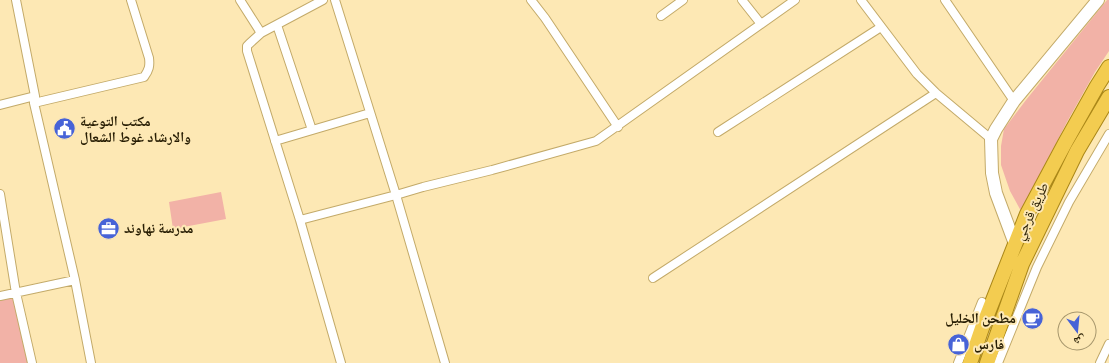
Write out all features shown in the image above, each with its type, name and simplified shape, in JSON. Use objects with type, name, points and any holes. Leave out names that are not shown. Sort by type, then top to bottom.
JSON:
[{"type":"highway","name":"طريق قرجي","points":[[970,363],[982,328],[1027,214],[1065,143],[1109,67]]},
{"type":"highway","name":"طريق قرجي","points":[[987,363],[1022,264],[1077,151],[1109,97]]},
{"type":"main road","points":[[1015,244],[996,193],[992,173],[991,139],[1014,101],[1098,0]]},
{"type":"street","points":[[16,0],[35,100],[75,280],[91,363]]},
{"type":"street","points":[[0,105],[35,100],[144,77],[150,65],[149,58],[131,0]]},
{"type":"street","points":[[240,0],[261,33]]},
{"type":"street","points":[[323,0],[261,33],[247,46],[300,220],[341,363]]},
{"type":"street","points":[[334,0],[396,195],[445,363]]},
{"type":"street","points":[[531,0],[545,18],[618,127]]},
{"type":"street","points":[[661,16],[683,0]]},
{"type":"street","points":[[742,0],[761,24]]},
{"type":"street","points":[[300,220],[596,142],[795,0]]},
{"type":"street","points":[[861,0],[917,74],[991,139]]},
{"type":"street","points":[[950,2],[1014,101]]},
{"type":"street","points":[[277,25],[312,130]]},
{"type":"street","points":[[718,132],[881,28]]},
{"type":"street","points":[[653,278],[936,92]]},
{"type":"street","points":[[275,140],[370,113]]},
{"type":"street","points":[[998,363],[1037,267],[1068,202],[1109,134]]},
{"type":"street","points":[[0,194],[16,292],[32,363]]},
{"type":"street","points":[[0,296],[75,280]]},
{"type":"street","points":[[958,363],[982,302]]},
{"type":"street","points":[[1100,363],[1109,344]]},
{"type":"shaded area","points":[[1107,0],[1109,0],[1109,51],[1095,72],[1067,122],[1021,211],[1010,191],[1001,165],[1001,146],[1004,129]]},
{"type":"shaded area","points":[[221,192],[226,219],[173,229],[169,202]]},
{"type":"shaded area","points":[[14,295],[28,363],[0,363],[0,298]]},
{"type":"place","name":"مكتب التوعية والارشاد غوط الشعال","points":[[65,129]]},
{"type":"place","name":"مدرسة نهاوند","points":[[108,228]]},
{"type":"place","name":"مطحن الخليل","points":[[1032,318]]},
{"type":"place","name":"فارس","points":[[959,344]]}]
